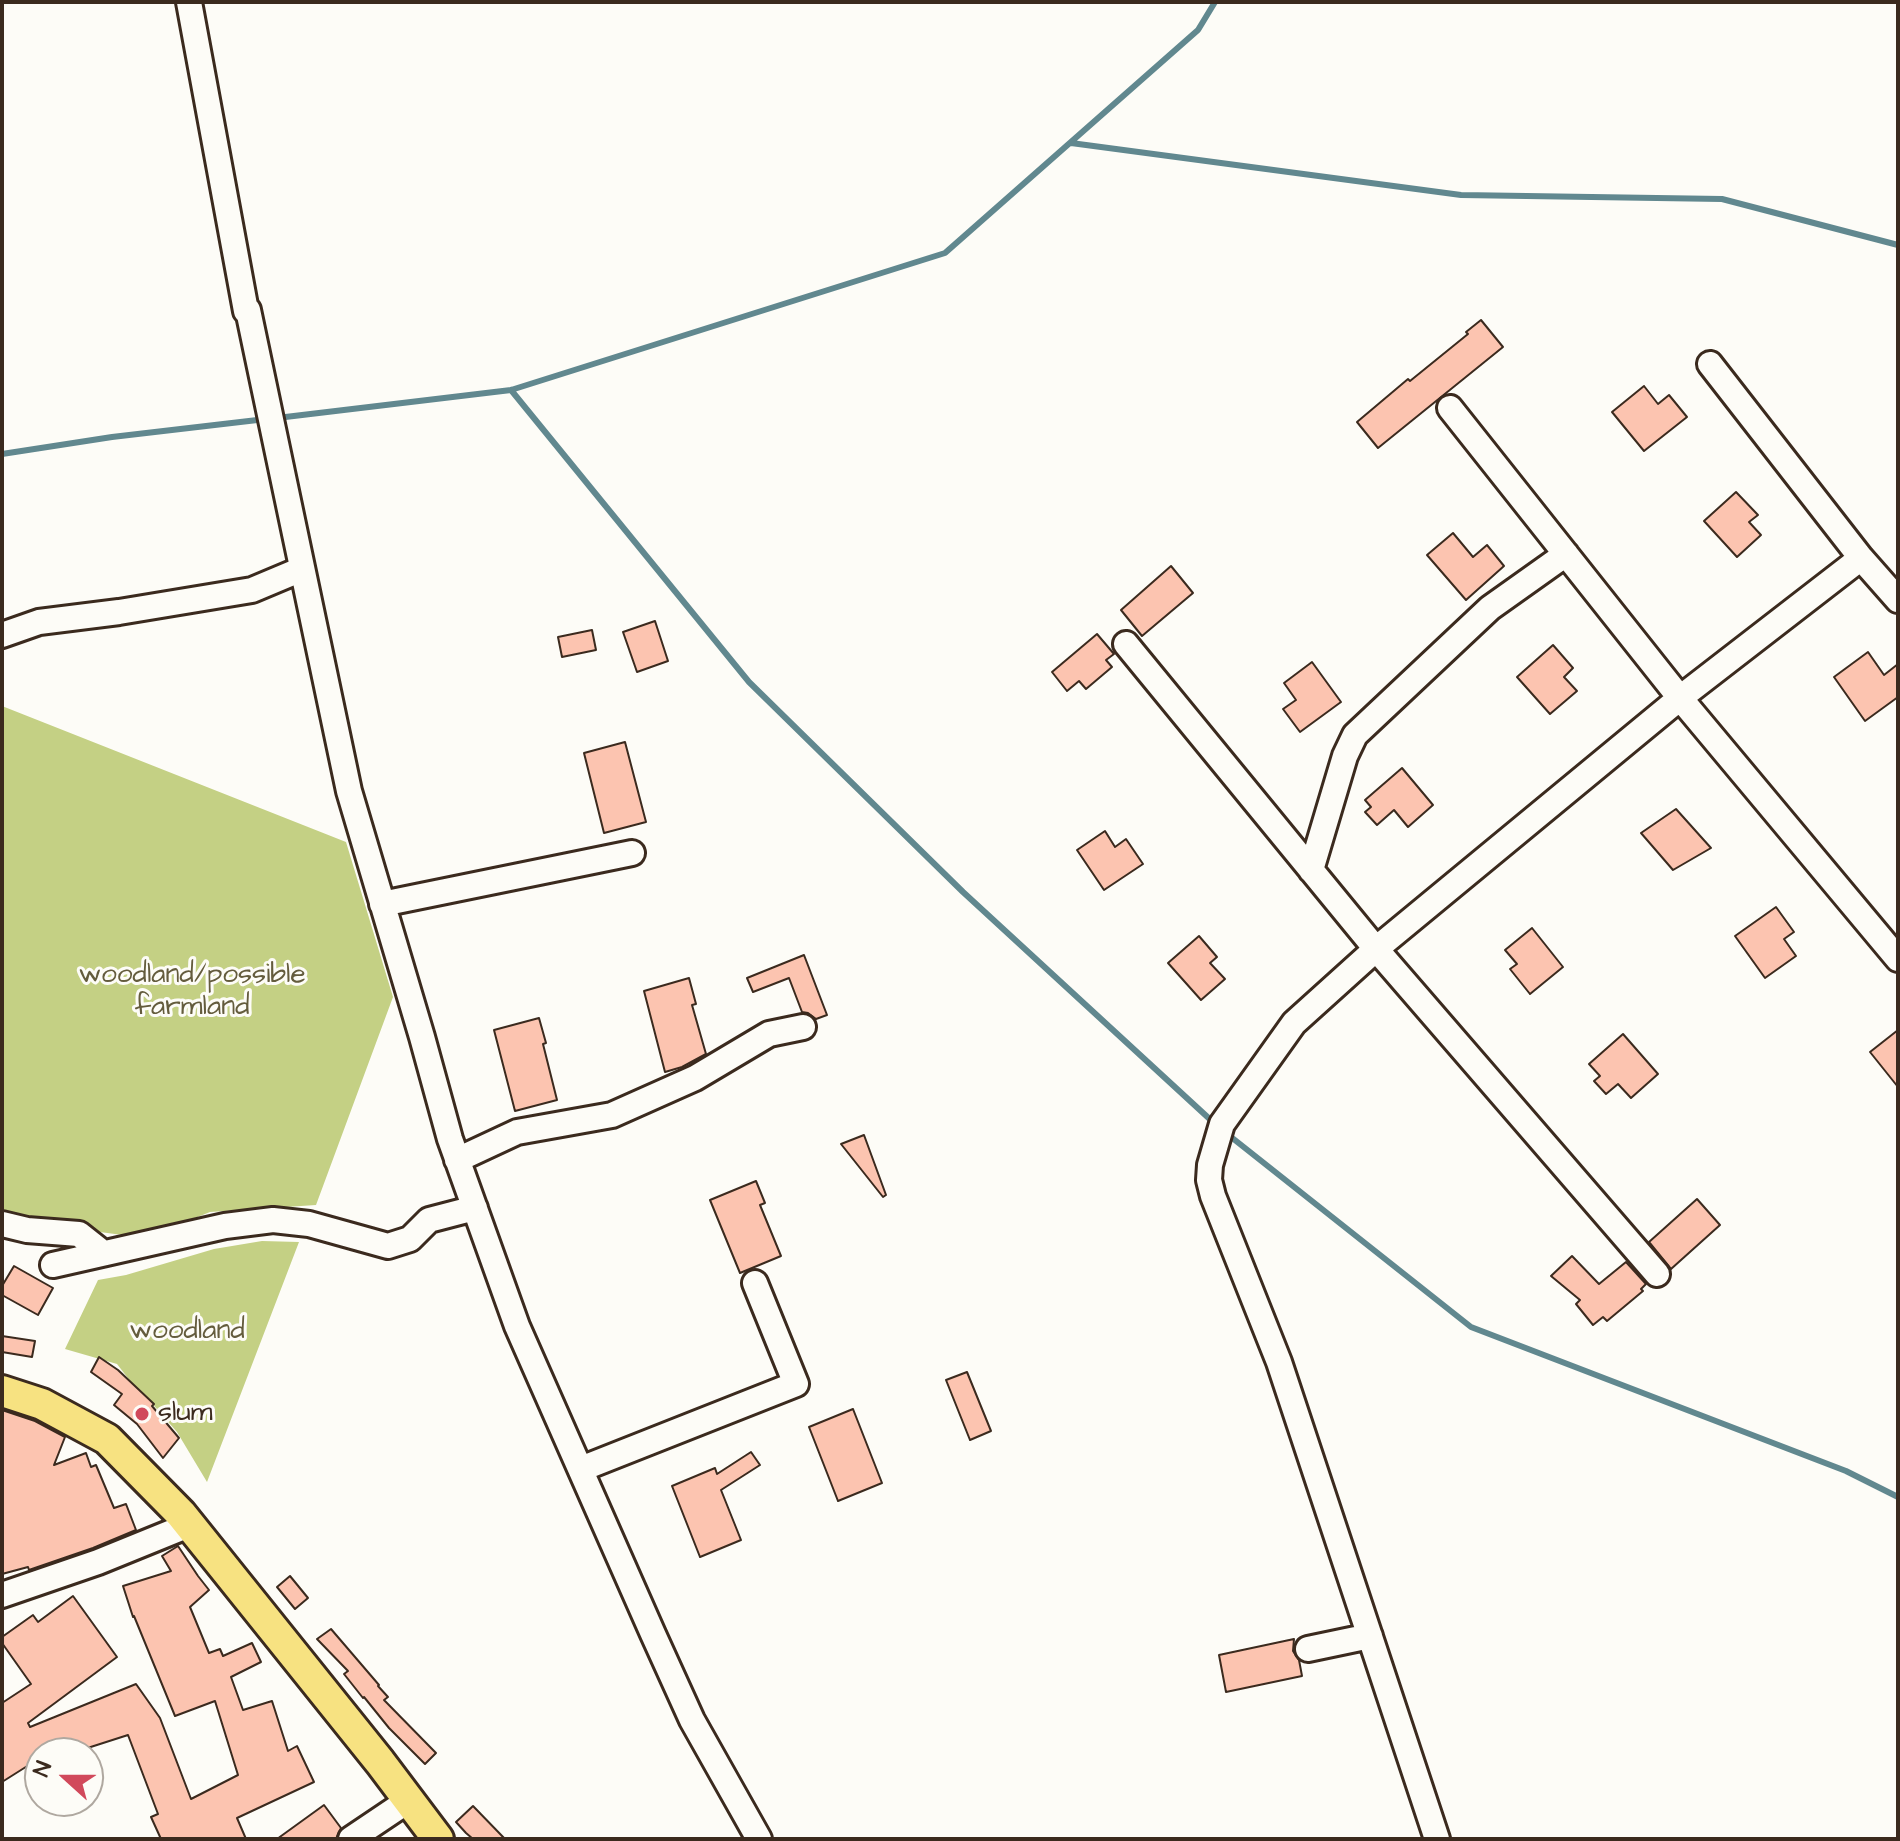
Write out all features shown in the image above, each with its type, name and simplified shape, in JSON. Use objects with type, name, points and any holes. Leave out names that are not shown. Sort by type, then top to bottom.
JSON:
[{"type":"main road","points":[[2,1391],[42,1404],[107,1439],[189,1525],[438,1839]]},
{"type":"street","points":[[189,2],[246,311],[255,341],[349,791],[457,1160],[517,1326],[692,1720],[759,1839]]},
{"type":"street","points":[[1710,364],[1861,558],[1898,600]]},
{"type":"street","points":[[1450,408],[1680,698],[1898,959]]},
{"type":"street","points":[[1311,870],[1345,756],[1355,735],[1490,608],[1566,554]]},
{"type":"street","points":[[1437,1839],[1279,1362],[1213,1196],[1209,1180],[1210,1165],[1222,1124],[1294,1023],[1376,949],[1680,698],[1861,558]]},
{"type":"street","points":[[2,635],[39,622],[252,590],[302,569]]},
{"type":"street","points":[[1126,644],[1376,949],[1657,1274]]},
{"type":"street","points":[[382,904],[632,853]]},
{"type":"street","points":[[457,1160],[517,1132],[612,1115],[695,1078],[769,1034],[803,1027]]},
{"type":"street","points":[[53,1265],[225,1226],[273,1220],[309,1224],[388,1246],[410,1239],[429,1220],[475,1208]]},
{"type":"street","points":[[2,1224],[27,1230],[79,1234],[103,1253]]},
{"type":"street","points":[[581,1469],[796,1384],[755,1283]]},
{"type":"street","points":[[2,1595],[98,1562],[189,1525]]},
{"type":"street","points":[[1308,1649],[1370,1636]]},
{"type":"street","points":[[351,1839],[409,1800]]},
{"type":"green space","name":"woodland/possible farmland","points":[[2,706],[346,842],[393,997],[316,1205],[210,1212],[145,1238],[2,1219]]},
{"type":"green space","name":"woodland","points":[[262,1241],[299,1242],[207,1482],[177,1432],[117,1364],[65,1349],[98,1280],[214,1249]]},
{"type":"building","points":[[1481,320],[1503,347],[1378,448],[1357,422],[1468,334],[1466,332]]},
{"type":"building","points":[[1644,386],[1658,404],[1669,395],[1687,417],[1644,451],[1612,412]]},
{"type":"building","points":[[1736,492],[1758,515],[1749,522],[1761,535],[1737,557],[1704,521]]},
{"type":"building","points":[[1453,533],[1473,557],[1487,545],[1504,566],[1466,600],[1427,555]]},
{"type":"building","points":[[1171,566],[1193,593],[1142,636],[1121,610]]},
{"type":"building","points":[[655,621],[668,661],[637,672],[623,632]]},
{"type":"building","points":[[592,630],[596,650],[562,657],[558,637]]},
{"type":"building","points":[[1097,634],[1114,654],[1106,660],[1112,667],[1086,689],[1079,681],[1067,691],[1052,672]]},
{"type":"building","points":[[1553,645],[1573,668],[1564,677],[1577,691],[1550,714],[1517,677]]},
{"type":"building","points":[[1868,652],[1884,675],[1898,664],[1898,697],[1865,721],[1834,677]]},
{"type":"building","points":[[1312,662],[1341,702],[1300,732],[1283,709],[1296,700],[1284,683]]},
{"type":"building","points":[[625,742],[646,822],[604,833],[584,753]]},
{"type":"building","points":[[1402,768],[1433,805],[1408,827],[1394,810],[1377,825],[1365,812],[1371,807],[1365,800]]},
{"type":"building","points":[[1676,809],[1711,848],[1673,870],[1641,833]]},
{"type":"building","points":[[1105,831],[1115,847],[1126,839],[1143,864],[1104,890],[1077,850]]},
{"type":"building","points":[[1776,907],[1794,932],[1784,939],[1796,956],[1765,978],[1735,936]]},
{"type":"building","points":[[1532,928],[1563,967],[1530,994],[1510,969],[1517,964],[1505,950]]},
{"type":"building","points":[[1199,936],[1217,957],[1210,963],[1225,979],[1201,1000],[1168,963]]},
{"type":"building","points":[[804,955],[827,1015],[816,1019],[802,1012],[789,978],[753,992],[747,978]]},
{"type":"building","points":[[689,978],[696,1004],[692,1005],[706,1054],[665,1072],[644,991]]},
{"type":"building","points":[[539,1018],[557,1100],[515,1111],[494,1030]]},
{"type":"building","points":[[1898,1030],[1898,1087],[1870,1052]]},
{"type":"building","points":[[1623,1034],[1658,1074],[1631,1098],[1618,1084],[1606,1094],[1594,1081],[1600,1076],[1589,1064]]},
{"type":"building","points":[[864,1135],[886,1195],[883,1197],[841,1144]]},
{"type":"building","points":[[756,1181],[765,1203],[760,1205],[781,1256],[740,1273],[710,1200]]},
{"type":"building","points":[[1697,1199],[1720,1225],[1671,1269],[1649,1242]]},
{"type":"building","points":[[1572,1256],[1599,1284],[1626,1262],[1646,1284],[1641,1289],[1643,1291],[1607,1321],[1603,1317],[1593,1325],[1576,1304],[1580,1300],[1551,1276]]},
{"type":"building","points":[[14,1266],[53,1288],[38,1315],[2,1295],[2,1286]]},
{"type":"building","points":[[2,1336],[35,1341],[32,1357],[2,1352]]},
{"type":"building","name":"slum","points":[[99,1357],[118,1370],[154,1404],[152,1406],[179,1438],[163,1458],[137,1424],[114,1405],[122,1394],[91,1372]]},
{"type":"building","points":[[967,1372],[991,1431],[970,1440],[946,1380]]},
{"type":"building","points":[[853,1409],[882,1483],[838,1501],[809,1427]]},
{"type":"building","points":[[2,1410],[35,1421],[65,1437],[54,1465],[86,1453],[91,1467],[96,1465],[114,1508],[126,1504],[136,1530],[29,1570],[28,1567],[2,1574]]},
{"type":"building","points":[[751,1452],[760,1465],[721,1490],[741,1540],[700,1557],[672,1486],[715,1468],[717,1474]]},
{"type":"building","points":[[178,1546],[209,1590],[190,1607],[209,1653],[220,1649],[223,1656],[252,1643],[261,1662],[231,1677],[243,1710],[272,1701],[288,1751],[297,1746],[314,1782],[237,1818],[246,1839],[161,1839],[151,1817],[158,1814],[128,1735],[104,1743],[104,1737],[24,1737],[24,1768],[2,1782],[2,1703],[31,1684],[2,1643],[2,1637],[33,1615],[38,1622],[73,1596],[117,1657],[28,1723],[30,1727],[136,1684],[160,1718],[191,1799],[238,1775],[215,1701],[175,1716],[133,1617],[123,1586],[171,1571],[162,1556]]},
{"type":"building","points":[[290,1576],[308,1598],[295,1609],[277,1587]]},
{"type":"building","points":[[331,1629],[388,1697],[384,1700],[436,1753],[425,1764],[363,1698],[344,1674],[348,1671],[317,1639]]},
{"type":"building","points":[[1294,1639],[1293,1651],[1299,1660],[1302,1676],[1226,1692],[1219,1655]]},
{"type":"building","points":[[324,1805],[341,1828],[336,1839],[277,1839]]},
{"type":"building","points":[[473,1806],[505,1839],[473,1839],[466,1833],[456,1822]]},
{"type":"waterway","points":[[277,418],[511,390],[945,253],[1198,30],[1215,2]]},
{"type":"waterway","points":[[1071,143],[1461,195],[1722,199],[1898,245]]},
{"type":"waterway","points":[[511,390],[749,682],[963,892],[1214,1123]]},
{"type":"waterway","points":[[2,454],[266,419]]},
{"type":"waterway","points":[[1226,1133],[1471,1327],[1846,1471],[1898,1497]]},
{"type":"place","name":"slum","points":[[142,1414]]}]
